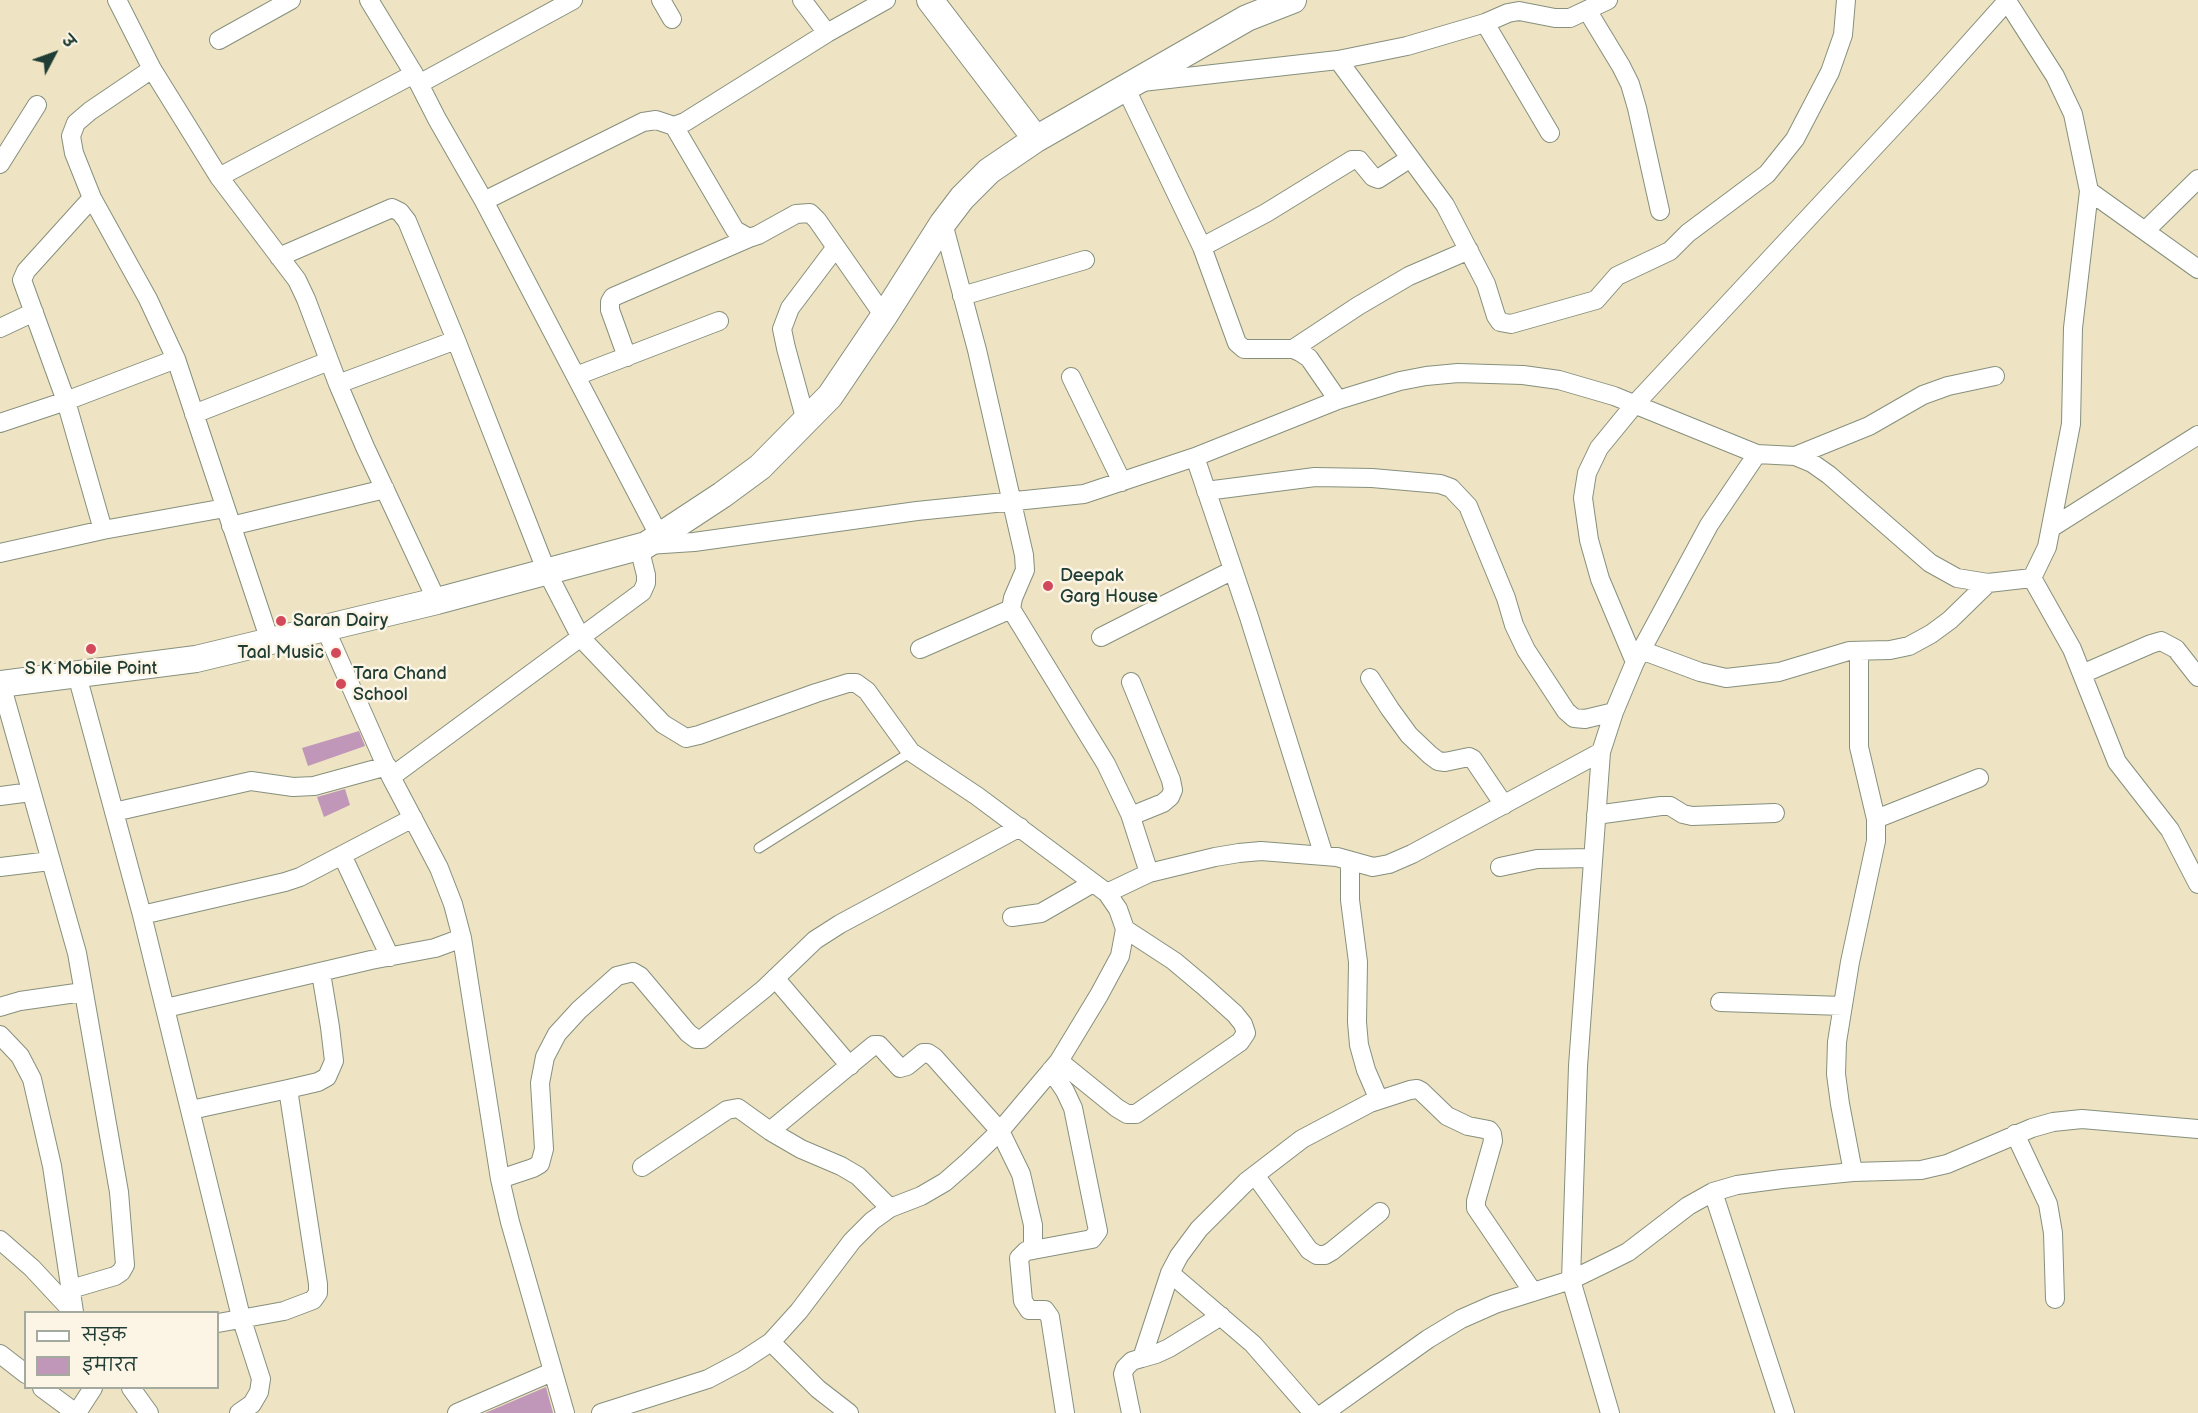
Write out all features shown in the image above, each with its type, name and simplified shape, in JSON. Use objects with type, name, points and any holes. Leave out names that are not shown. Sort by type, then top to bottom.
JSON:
[{"type":"main road","points":[[930,0],[1036,139]]},
{"type":"main road","points":[[1,684],[196,659],[437,601],[648,543],[722,495],[760,467],[830,396],[943,223],[962,198],[989,171],[1036,139],[1247,18],[1293,0]]},
{"type":"street","points":[[117,0],[152,69],[219,177],[297,280],[338,384],[437,601]]},
{"type":"street","points":[[219,40],[291,0]]},
{"type":"street","points":[[219,177],[573,0]]},
{"type":"street","points":[[661,0],[672,19]]},
{"type":"street","points":[[802,0],[827,33]]},
{"type":"street","points":[[484,201],[643,122],[656,120],[674,126],[685,122],[827,33],[886,0]]},
{"type":"street","points":[[1338,400],[1309,358],[1293,349],[1244,349],[1237,343],[1202,247],[1132,85],[1338,60],[1407,46],[1519,11],[1562,19],[1570,18],[1608,0]]},
{"type":"street","points":[[1338,60],[1445,205],[1486,284],[1496,316],[1500,322],[1505,324],[1596,300],[1617,276],[1670,250],[1767,174],[1795,139],[1830,72],[1843,35],[1846,0]]},
{"type":"street","points":[[114,812],[251,781],[293,787],[314,786],[389,771],[581,638],[642,592],[646,583],[648,543],[576,376],[484,201],[371,1]]},
{"type":"street","points":[[1988,583],[1950,620],[1909,646],[1890,650],[1859,651],[1832,656],[1779,672],[1726,678],[1638,656],[1600,579],[1589,540],[1583,498],[1587,473],[1599,448],[1635,404],[2007,1],[2055,76],[2073,114],[2088,191],[2073,328],[2071,424],[2047,548],[2032,578]]},
{"type":"street","points":[[1587,10],[1630,84],[1660,211]]},
{"type":"street","points":[[1485,23],[1551,133]]},
{"type":"street","points":[[152,69],[76,123],[71,136],[74,153],[92,198],[148,299],[176,359],[270,641]]},
{"type":"street","points":[[0,164],[37,105]]},
{"type":"street","points":[[674,126],[735,230],[749,238]]},
{"type":"street","points":[[1202,247],[1266,213],[1352,160],[1359,160],[1373,177],[1378,179],[1409,159]]},
{"type":"street","points":[[2146,230],[2198,179]]},
{"type":"street","points":[[2088,191],[2198,269]]},
{"type":"street","points":[[92,198],[26,271],[22,280],[66,401],[102,530]]},
{"type":"street","points":[[279,257],[392,208],[400,212],[407,221],[456,340],[546,570],[581,638],[663,724],[686,738],[816,693],[848,683],[856,683],[867,691],[911,752],[1020,827],[1100,888],[1118,909],[1125,929],[1120,956],[1099,995],[1055,1065],[1000,1131],[945,1182],[921,1196],[890,1208],[872,1221],[852,1240],[799,1311],[771,1342],[708,1379],[602,1413]]},
{"type":"street","points":[[627,357],[610,310],[613,297],[803,213],[810,213],[817,220],[884,316]]},
{"type":"street","points":[[943,223],[1014,501],[1024,555],[1025,570],[1013,598],[1011,609],[1106,764],[1131,816],[1149,873]]},
{"type":"street","points":[[806,421],[782,329],[790,308],[836,247]]},
{"type":"street","points":[[1293,349],[1409,276],[1469,250]]},
{"type":"street","points":[[962,296],[1085,260]]},
{"type":"street","points":[[0,328],[34,312]]},
{"type":"street","points":[[576,376],[719,321]]},
{"type":"street","points":[[338,384],[456,340]]},
{"type":"street","points":[[0,423],[66,401],[176,359]]},
{"type":"street","points":[[194,414],[329,361]]},
{"type":"street","points":[[648,543],[694,542],[917,511],[1084,494],[1194,457],[1338,400],[1426,375],[1458,373],[1523,375],[1559,380],[1614,396],[1757,454],[1795,456],[1812,463],[1829,475],[1930,563],[1957,578],[1988,583],[2032,578]]},
{"type":"street","points":[[1795,456],[1869,426],[1923,395],[1948,386],[1995,376]]},
{"type":"street","points":[[1071,377],[1122,482]]},
{"type":"street","points":[[2051,528],[2198,435]]},
{"type":"street","points":[[1610,1413],[1571,1280],[1578,1066],[1601,752],[1614,712],[1638,656],[1709,525],[1757,454]]},
{"type":"street","points":[[1194,457],[1233,570],[1324,856]]},
{"type":"street","points":[[1206,491],[1315,477],[1372,478],[1440,484],[1451,488],[1468,506],[1526,650],[1566,711],[1574,718],[1585,719],[1614,712]]},
{"type":"street","points":[[0,553],[102,530],[228,517],[385,489]]},
{"type":"street","points":[[1101,638],[1233,570]]},
{"type":"street","points":[[2032,578],[2072,649],[2117,762],[2170,830],[2198,884]]},
{"type":"street","points":[[920,649],[1011,609]]},
{"type":"street","points":[[325,628],[389,771],[439,868],[453,904],[462,938],[500,1179],[565,1413]]},
{"type":"street","points":[[2082,674],[2161,641],[2176,649],[2198,677]]},
{"type":"street","points":[[1853,1172],[1836,1074],[1837,1042],[1876,841],[1876,819],[1859,747],[1859,651]]},
{"type":"street","points":[[77,675],[166,1008],[209,1195],[241,1317],[261,1379],[259,1392],[252,1404],[239,1413]]},
{"type":"street","points":[[1370,678],[1409,735],[1430,755],[1438,761],[1445,762],[1463,758],[1473,759],[1504,805]]},
{"type":"street","points":[[1131,682],[1173,790],[1170,797],[1163,803],[1131,816]]},
{"type":"street","points":[[1,684],[77,953],[118,1181],[125,1264],[116,1276],[71,1289]]},
{"type":"street","points":[[1012,917],[1041,913],[1100,888],[1149,873],[1239,853],[1261,851],[1324,856],[1373,867],[1389,864],[1412,854],[1601,752]]},
{"type":"street","points":[[1876,819],[1978,778]]},
{"type":"street","points":[[0,796],[31,792]]},
{"type":"street","points":[[1596,816],[1661,806],[1670,806],[1683,814],[1692,816],[1775,813]]},
{"type":"street","points":[[142,915],[285,882],[321,868],[412,818]]},
{"type":"street","points":[[500,1179],[540,1164],[544,1149],[540,1083],[545,1057],[557,1034],[579,1010],[617,976],[633,972],[640,976],[688,1033],[696,1039],[708,1036],[776,978],[815,940],[840,924],[1020,827]]},
{"type":"street","points":[[342,855],[390,957]]},
{"type":"street","points":[[1500,867],[1537,859],[1593,858]]},
{"type":"street","points":[[0,867],[50,861]]},
{"type":"street","points":[[1350,861],[1350,900],[1358,962],[1359,1045],[1366,1070],[1379,1100]]},
{"type":"street","points":[[1055,1065],[1117,1108],[1127,1114],[1136,1114],[1240,1042],[1246,1033],[1243,1024],[1235,1014],[1205,987],[1174,962],[1125,929]]},
{"type":"street","points":[[166,1008],[435,948],[462,938]]},
{"type":"street","points":[[191,1110],[318,1082],[327,1077],[334,1062],[321,973]]},
{"type":"street","points":[[776,978],[850,1066]]},
{"type":"street","points":[[0,1007],[20,1001],[83,992]]},
{"type":"street","points":[[1720,1002],[1843,1006]]},
{"type":"street","points":[[0,1035],[20,1056],[32,1079],[52,1166],[74,1311]]},
{"type":"street","points":[[770,1131],[874,1045],[879,1045],[900,1068],[904,1068],[918,1056],[928,1053],[1000,1131],[1021,1174],[1029,1202],[1033,1225],[1033,1250]]},
{"type":"street","points":[[1055,1065],[1073,1108],[1098,1231],[1092,1239],[1026,1251],[1019,1258],[1023,1301],[1029,1310],[1045,1310],[1050,1317],[1065,1413]]},
{"type":"street","points":[[219,1323],[301,1306],[313,1300],[318,1293],[288,1089]]},
{"type":"street","points":[[1142,1358],[1170,1273],[1179,1256],[1199,1229],[1225,1201],[1302,1138],[1330,1122],[1379,1100],[1416,1089],[1447,1116],[1468,1126],[1489,1130],[1493,1141],[1476,1208],[1533,1292]]},
{"type":"street","points":[[642,1167],[732,1108],[743,1111],[770,1131],[801,1149],[858,1176],[890,1208]]},
{"type":"street","points":[[1324,1413],[1428,1339],[1461,1319],[1495,1304],[1571,1280],[1628,1252],[1688,1206],[1713,1192],[1737,1185],[1853,1172],[1921,1170],[1947,1164],[2015,1134],[2053,1122],[2082,1119],[2198,1129]]},
{"type":"street","points":[[2015,1134],[2048,1204],[2053,1233],[2055,1299]]},
{"type":"street","points":[[1255,1175],[1309,1250],[1317,1255],[1325,1255],[1332,1251],[1380,1212]]},
{"type":"street","points":[[1713,1192],[1785,1413]]},
{"type":"street","points":[[0,1239],[32,1268],[73,1311]]},
{"type":"street","points":[[1170,1273],[1253,1344],[1313,1413]]},
{"type":"street","points":[[1131,1413],[1123,1374],[1127,1365],[1169,1348],[1221,1316]]},
{"type":"street","points":[[771,1342],[818,1389],[849,1413]]},
{"type":"street","points":[[0,1354],[24,1372]]},
{"type":"street","points":[[457,1413],[552,1372]]},
{"type":"street","points":[[43,1389],[75,1411],[80,1408],[92,1389]]},
{"type":"street","points":[[132,1389],[149,1413]]},
{"type":"lane","points":[[759,848],[911,752]]},
{"type":"building","points":[[359,731],[365,746],[308,766],[302,748]]},
{"type":"building","points":[[345,789],[350,805],[324,817],[317,797]]},
{"type":"building","points":[[546,1387],[553,1413],[485,1413]]},
{"type":"place","name":"Deepak Garg House","points":[[1048,586]]},
{"type":"place","name":"Saran Dairy","points":[[281,621]]},
{"type":"place","name":"S K Mobile Point","points":[[91,649]]},
{"type":"place","name":"Taal Music","points":[[336,653]]},
{"type":"place","name":"Tara Chand School","points":[[341,684]]}]
